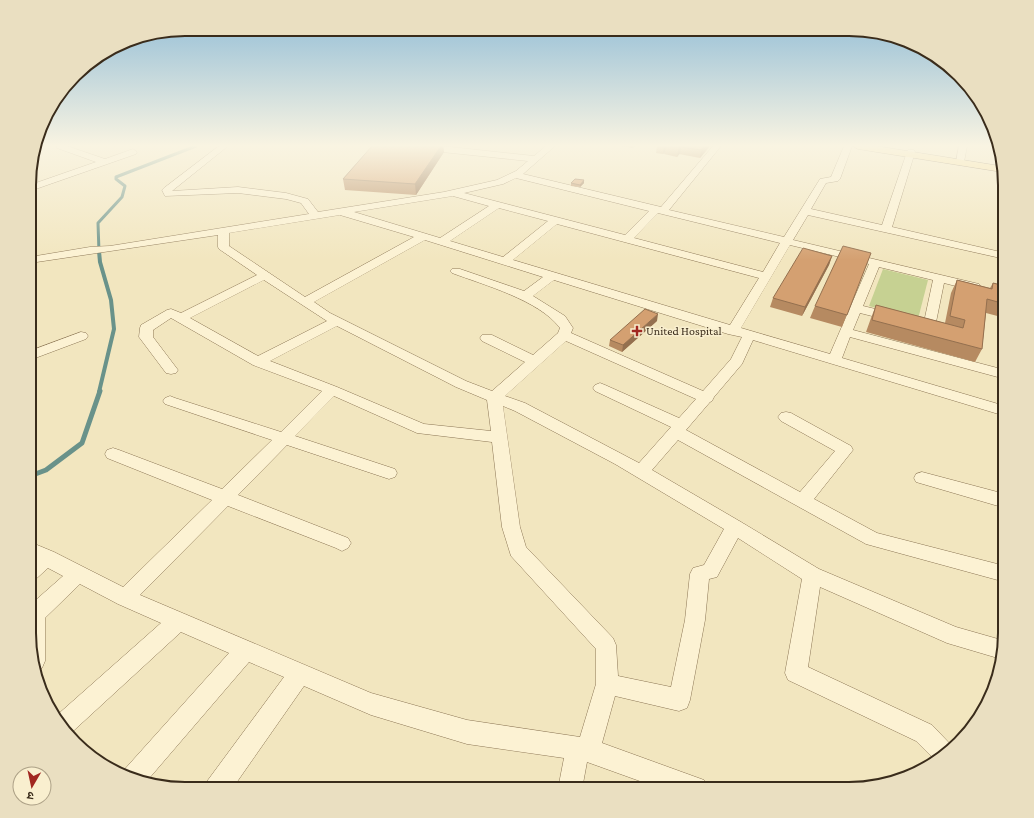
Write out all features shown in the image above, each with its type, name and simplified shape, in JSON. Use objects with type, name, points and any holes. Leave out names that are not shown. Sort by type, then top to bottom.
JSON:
[{"type":"street","points":[[175,184],[167,190],[168,194],[238,190],[286,196],[306,201],[315,216]]},
{"type":"street","points":[[36,259],[90,250],[110,249],[342,212],[453,193],[491,184]]},
{"type":"street","points":[[552,184],[983,289]]},
{"type":"street","points":[[627,239],[659,210],[682,184]]},
{"type":"street","points":[[734,331],[821,184]]},
{"type":"street","points":[[886,229],[900,184]]},
{"type":"street","points":[[453,193],[766,276]]},
{"type":"street","points":[[442,242],[497,204]]},
{"type":"street","points":[[805,211],[998,254]]},
{"type":"street","points":[[342,212],[734,331],[998,409]]},
{"type":"street","points":[[505,262],[556,220]]},
{"type":"street","points":[[224,231],[223,247],[305,302],[337,321],[461,384],[520,407],[641,472],[735,527],[812,575],[954,636],[997,648]]},
{"type":"street","points":[[305,302],[423,237]]},
{"type":"street","points":[[834,360],[875,262]]},
{"type":"street","points":[[456,271],[525,296],[560,319],[567,328],[564,335],[494,397]]},
{"type":"street","points":[[180,318],[265,275]]},
{"type":"street","points":[[525,296],[552,276]]},
{"type":"street","points":[[856,308],[929,327],[939,278]]},
{"type":"street","points":[[171,370],[146,337],[146,328],[171,313],[258,362],[332,390],[422,429],[499,437]]},
{"type":"street","points":[[258,362],[337,321]]},
{"type":"street","points":[[846,332],[998,373]]},
{"type":"street","points":[[564,335],[707,398]]},
{"type":"street","points":[[641,472],[707,398],[737,361],[749,335]]},
{"type":"street","points":[[36,354],[81,336]]},
{"type":"street","points":[[487,338],[534,362]]},
{"type":"street","points":[[600,388],[679,429],[802,501],[872,539],[998,572]]},
{"type":"street","points":[[125,598],[332,390]]},
{"type":"street","points":[[494,397],[511,527],[518,551],[606,645],[607,684],[582,749],[572,782]]},
{"type":"street","points":[[170,401],[389,473]]},
{"type":"street","points":[[786,418],[845,450],[802,501]]},
{"type":"street","points":[[114,454],[342,543]]},
{"type":"street","points":[[922,478],[998,499]]},
{"type":"street","points":[[607,684],[679,700],[695,620],[700,574],[710,571],[735,527]]},
{"type":"street","points":[[38,554],[125,598],[370,704],[467,732],[582,749],[658,782]]},
{"type":"street","points":[[36,613],[78,574]]},
{"type":"street","points":[[812,575],[796,673],[924,733],[941,750]]},
{"type":"street","points":[[66,722],[178,621]]},
{"type":"street","points":[[137,774],[246,650]]},
{"type":"street","points":[[222,782],[300,674]]},
{"type":"green space","points":[[883,269],[928,280],[918,319],[869,306]]},
{"type":"building","points":[[843,246],[871,253],[847,315],[815,306]]},
{"type":"building","points":[[803,248],[832,256],[805,307],[773,298]]},
{"type":"building","points":[[957,280],[992,289],[993,283],[998,284],[998,302],[987,299],[982,349],[872,320],[876,305],[963,328],[965,320],[950,316]]},
{"type":"building","points":[[645,309],[658,314],[623,345],[610,340]]},
{"type":"waterway","points":[[99,252],[98,223],[122,197],[125,186],[123,184]]},
{"type":"waterway","points":[[99,251],[100,262],[111,300],[114,329],[99,392]]},
{"type":"waterway","points":[[36,474],[46,470],[82,443],[100,391]]},
{"type":"place","name":"United Hospital","points":[[637,331]]}]
